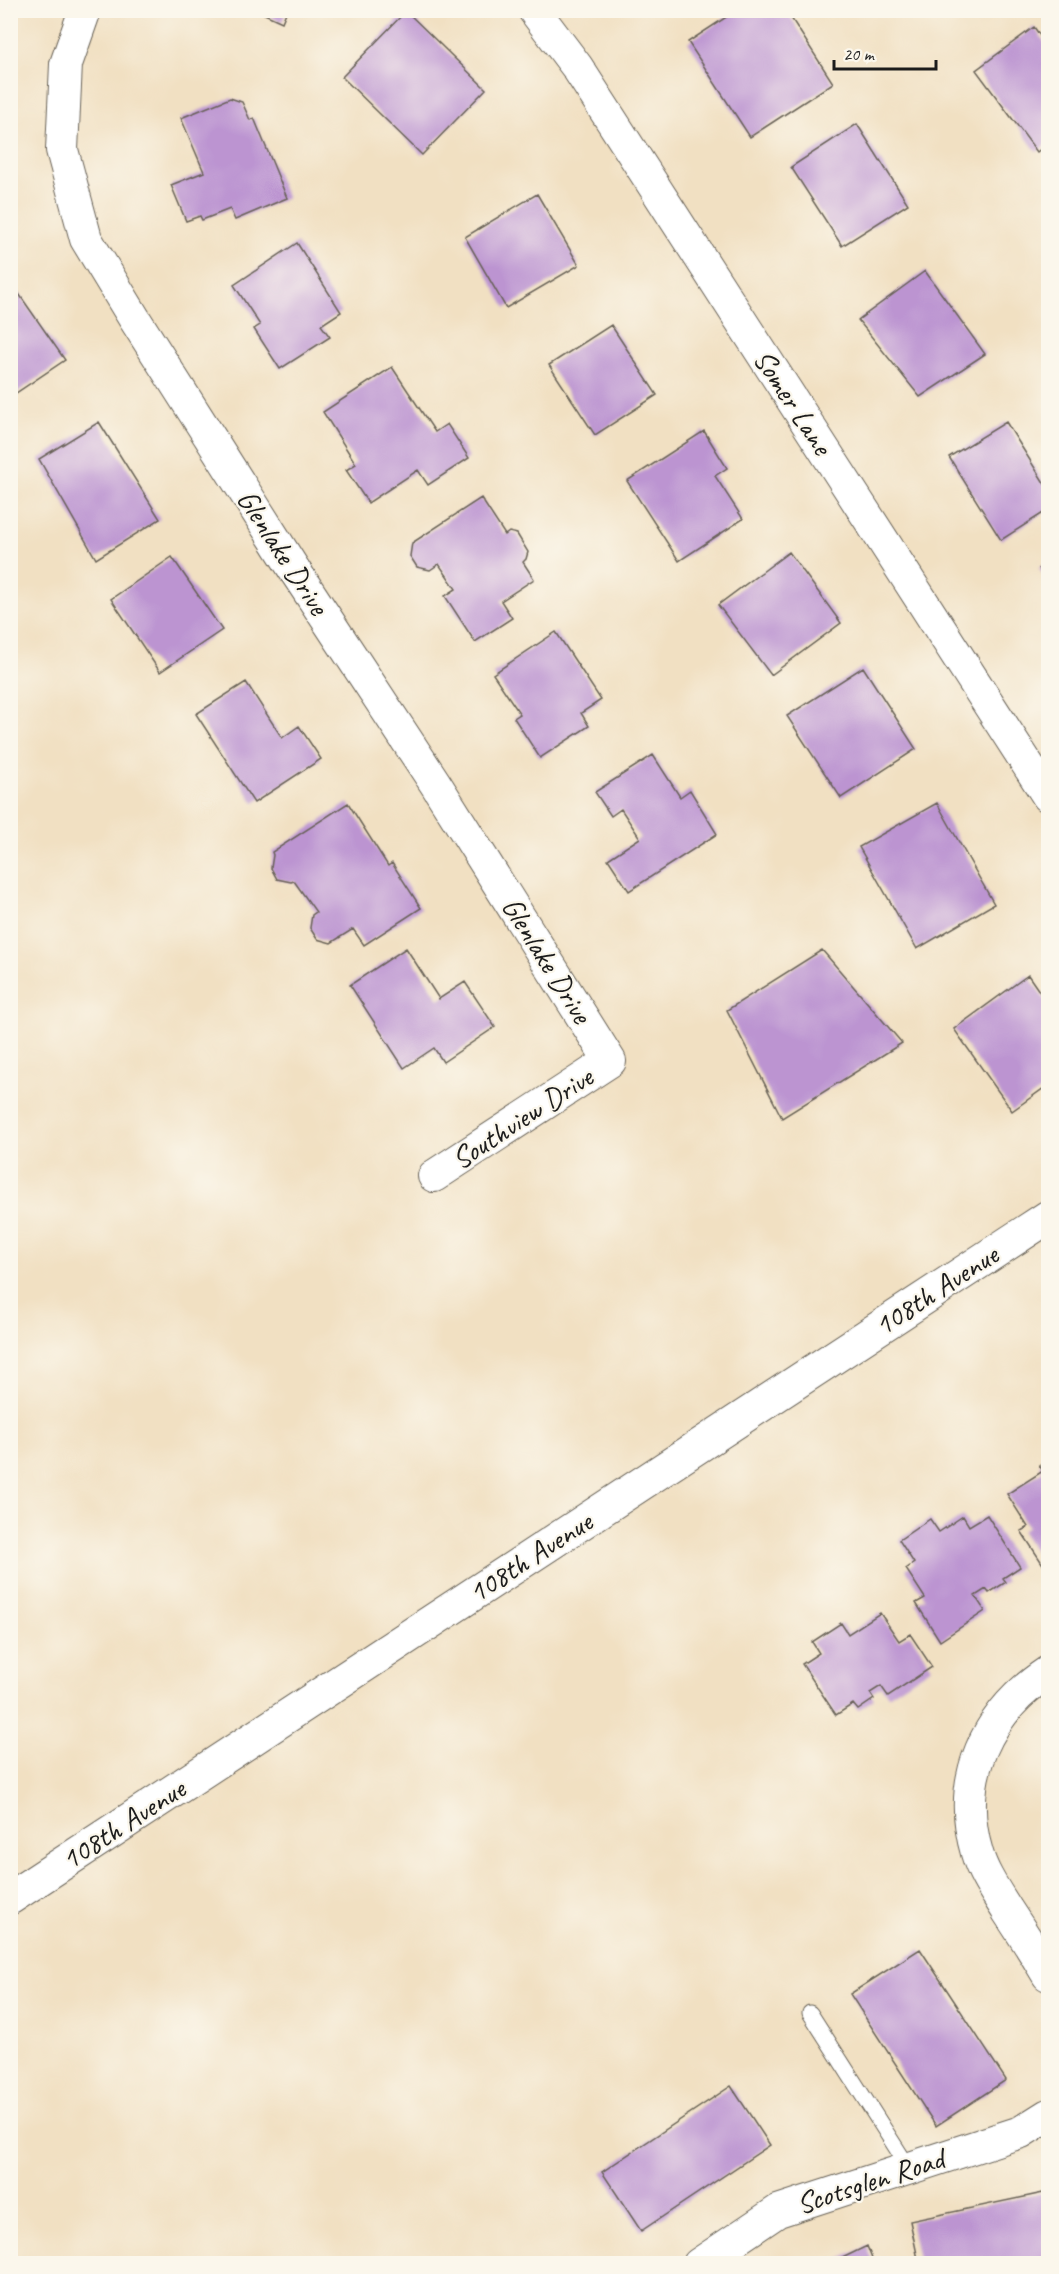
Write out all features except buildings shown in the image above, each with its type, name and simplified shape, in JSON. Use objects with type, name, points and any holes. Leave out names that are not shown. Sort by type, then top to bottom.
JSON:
[{"type":"street","name":"Glenlake Drive","points":[[85,10],[66,64],[62,150],[86,239],[288,562],[435,783],[610,1060]]},
{"type":"street","name":"Somer Lane","points":[[534,10],[577,67],[1048,796]]},
{"type":"street","name":"Southview Drive","points":[[434,1176],[610,1060]]},
{"type":"street","name":"108th Avenue","points":[[10,1898],[1048,1216]]},
{"type":"street","points":[[1048,1672],[1017,1696],[990,1730],[978,1756],[969,1802],[977,1854],[986,1877],[1048,1975]]},
{"type":"street","name":"Scotsglen Road","points":[[699,2264],[778,2211],[1021,2132],[1048,2115]]},
{"type":"lane","points":[[810,2013],[909,2168]]}]
